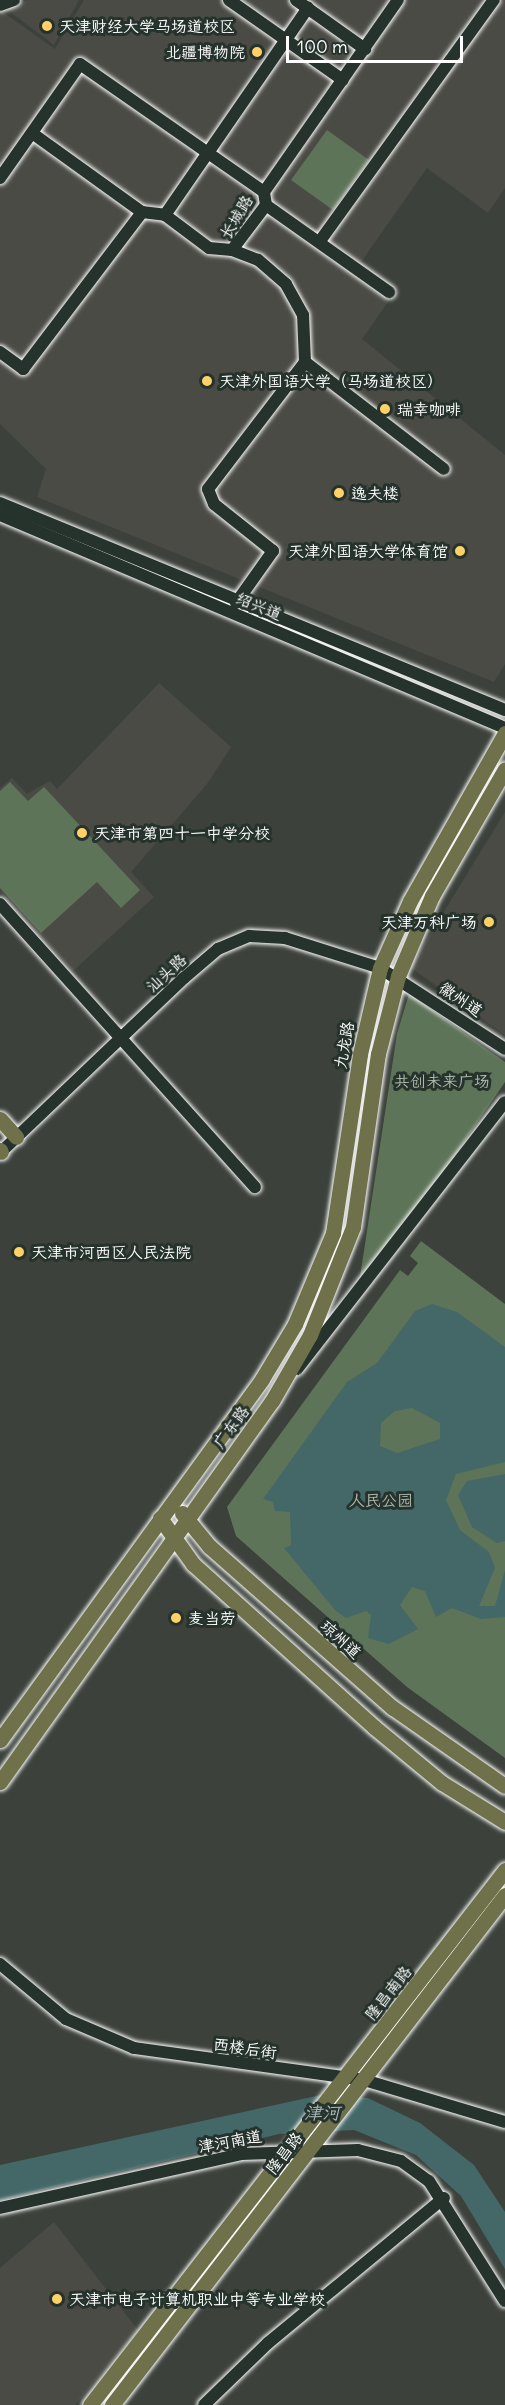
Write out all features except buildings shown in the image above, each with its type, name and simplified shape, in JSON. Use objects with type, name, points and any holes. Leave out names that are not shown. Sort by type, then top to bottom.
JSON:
[{"type":"main road","name":"九龙路","points":[[262,1378],[295,1324],[333,1233],[360,1054],[380,968],[410,901],[505,733]]},
{"type":"main road","points":[[272,1401],[314,1326],[347,1249],[378,1054],[398,976],[432,896],[505,769]]},
{"type":"main road","points":[[0,1119],[16,1137]]},
{"type":"main road","name":"广东路","points":[[0,1740],[262,1378]]},
{"type":"main road","name":"广东路","points":[[0,1782],[272,1401]]},
{"type":"main road","name":"琼州道","points":[[174,1497],[186,1520],[393,1708],[505,1786]]},
{"type":"main road","points":[[160,1518],[173,1540],[407,1756],[505,1822]]},
{"type":"main road","name":"隆昌南路","points":[[294,2143],[505,1870]]},
{"type":"main road","name":"隆昌路","points":[[112,2405],[505,1895]]},
{"type":"main road","name":"隆昌路","points":[[90,2405],[294,2143]]},
{"type":"street","points":[[0,5],[14,0]]},
{"type":"street","points":[[229,0],[343,80]]},
{"type":"street","points":[[296,0],[365,49]]},
{"type":"street","name":"长城路","points":[[305,362],[303,315],[286,284],[258,260],[232,250],[398,0]]},
{"type":"street","points":[[320,241],[494,0]]},
{"type":"street","points":[[165,214],[308,8]]},
{"type":"street","points":[[0,178],[80,64],[208,153],[389,292]]},
{"type":"street","points":[[32,133],[142,212],[165,214],[209,248],[232,250]]},
{"type":"street","points":[[0,352],[23,369],[142,212]]},
{"type":"street","points":[[236,603],[273,551],[214,504],[208,489],[305,362],[444,469]]},
{"type":"street","name":"绍兴道","points":[[0,503],[236,603],[505,710]]},
{"type":"street","name":"绍兴道","points":[[0,515],[505,728]]},
{"type":"street","points":[[0,904],[255,1187]]},
{"type":"street","name":"汕头路","points":[[0,1152],[218,949],[249,936],[285,938],[380,968],[398,976]]},
{"type":"street","name":"徽州道","points":[[398,976],[505,1049]]},
{"type":"street","name":"广东路","points":[[272,1401],[505,1102]]},
{"type":"street","name":"西楼后街","points":[[0,1964],[66,2019],[134,2048],[361,2084],[505,2122]]},
{"type":"street","name":"津河南道","points":[[0,2208],[294,2143],[358,2150],[401,2161],[444,2198],[505,2301]]},
{"type":"street","points":[[204,2405],[268,2343],[444,2198]]},
{"type":"shaded area","name":"天津财经大学马场道校区","points":[[27,0],[79,0],[54,45],[5,8]]},
{"type":"shaded area","name":"天津外国语大学（马场道校区）","points":[[84,0],[505,0],[505,188],[488,213],[427,168],[361,262],[397,289],[362,339],[505,455],[505,664],[494,682],[37,497],[46,469],[0,424],[0,10],[55,49]]},
{"type":"shaded area","name":"天津市第四十一中学分校","points":[[159,683],[231,747],[207,784],[131,872],[154,897],[73,971],[0,892],[0,788],[12,778],[27,794],[50,781],[57,789]]},
{"type":"shaded area","points":[[505,812],[505,1035],[410,967]]},
{"type":"shaded area","name":"天津市电子计算机职业中等专业学校","points":[[54,2222],[138,2330],[75,2405],[0,2405],[0,2268]]},
{"type":"green space","points":[[327,130],[369,160],[333,210],[291,180]]},
{"type":"green space","points":[[10,782],[28,801],[44,787],[140,890],[121,908],[97,882],[41,933],[0,888],[0,791]]},
{"type":"green space","name":"共创未来广场","points":[[409,994],[505,1062],[505,1082],[423,1202],[360,1277],[397,1034]]},
{"type":"green space","name":"人民公园","points":[[421,1241],[505,1304],[505,1758],[407,1687],[236,1536],[227,1507],[400,1270],[408,1276],[418,1263],[410,1256]]},
{"type":"water","points":[[432,1304],[457,1312],[505,1347],[505,1462],[456,1474],[446,1500],[460,1530],[489,1552],[495,1568],[479,1606],[495,1606],[505,1570],[505,1617],[481,1619],[452,1608],[436,1617],[425,1591],[412,1587],[400,1605],[418,1629],[389,1644],[368,1638],[371,1615],[366,1611],[346,1618],[335,1610],[284,1548],[291,1545],[290,1512],[275,1511],[273,1502],[263,1499],[347,1382],[377,1363],[415,1311]],"holes":[[[412,1408],[440,1423],[440,1439],[397,1453],[380,1446],[381,1423],[395,1411]]]},
{"type":"water","points":[[505,1474],[505,1541],[497,1543],[472,1527],[458,1495],[467,1481]]},
{"type":"water","name":"津河","points":[[321,2095],[368,2098],[420,2123],[474,2165],[505,2212],[505,2269],[461,2196],[416,2155],[354,2130],[279,2134],[0,2200],[0,2165]]},
{"type":"place","name":"天津财经大学马场道校区","points":[[47,26]]},
{"type":"place","name":"北疆博物院","points":[[257,52]]},
{"type":"place","name":"天津外国语大学（马场道校区）","points":[[207,381]]},
{"type":"place","name":"瑞幸咖啡","points":[[385,409]]},
{"type":"place","name":"逸夫楼","points":[[339,493]]},
{"type":"place","name":"天津外国语大学体育馆","points":[[460,551]]},
{"type":"place","name":"天津市第四十一中学分校","points":[[82,833]]},
{"type":"place","name":"天津万科广场","points":[[489,922]]},
{"type":"place","name":"天津市河西区人民法院","points":[[19,1252]]},
{"type":"place","name":"麦当劳","points":[[176,1618]]},
{"type":"place","name":"天津市电子计算机职业中等专业学校","points":[[57,2299]]}]
